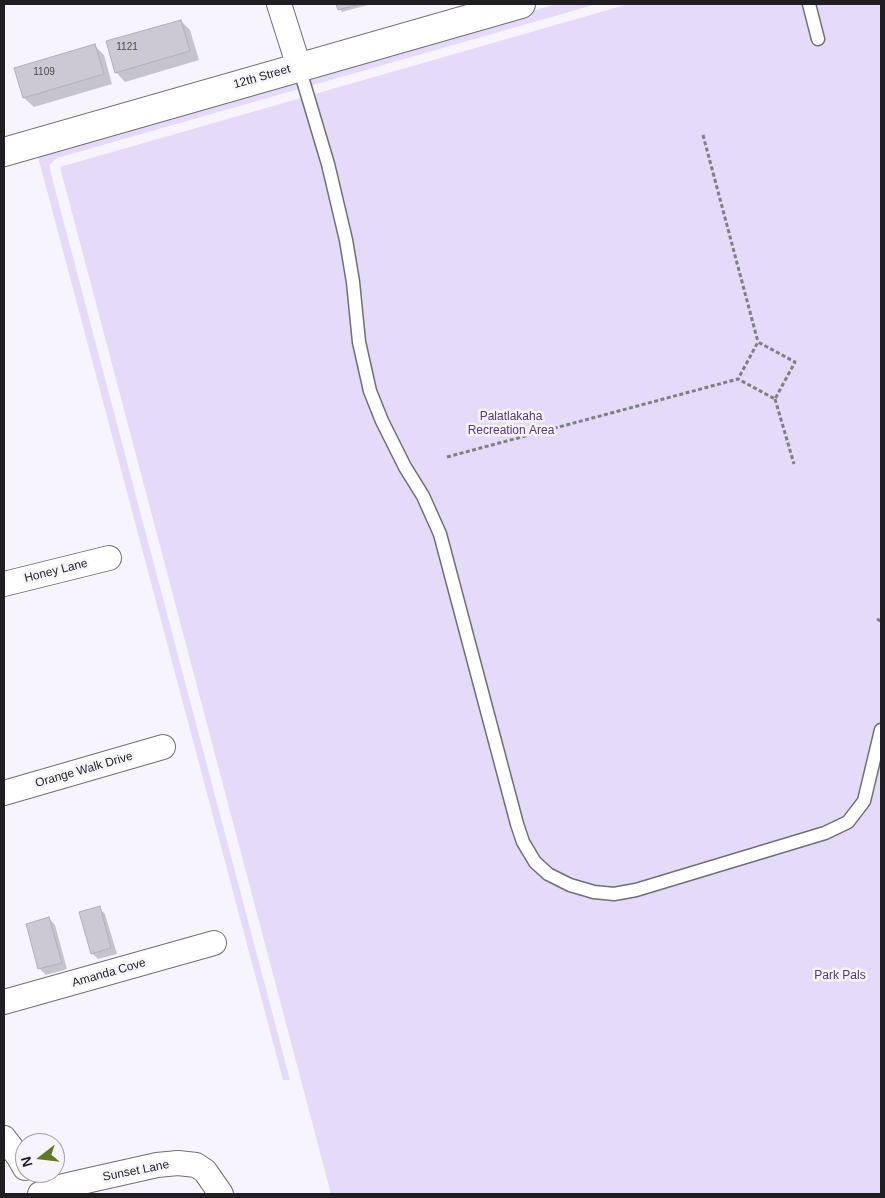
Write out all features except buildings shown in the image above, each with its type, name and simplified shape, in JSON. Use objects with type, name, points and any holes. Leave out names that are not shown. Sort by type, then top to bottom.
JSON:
[{"type":"main road","name":"12th Street","points":[[4,152],[520,4]]},
{"type":"street","points":[[279,4],[299,67]]},
{"type":"street","name":"Honey Lane","points":[[4,584],[109,558]]},
{"type":"street","name":"Orange Walk Drive","points":[[4,793],[164,747]]},
{"type":"street","name":"Amanda Cove","points":[[4,1002],[214,943]]},
{"type":"street","points":[[4,1138],[15,1152]]},
{"type":"street","name":"Sunset Lane","points":[[39,1194],[48,1190],[157,1165],[178,1163],[196,1165],[205,1171],[221,1194]]},
{"type":"lane","points":[[809,4],[818,39]]},
{"type":"lane","points":[[299,67],[328,164],[346,240],[353,282],[359,342],[370,391],[405,468],[423,496],[440,534],[517,824],[535,862],[548,874],[570,885],[594,892],[614,894],[636,890],[825,833],[848,822],[864,801],[881,730]]},
{"type":"path","points":[[703,135],[758,342],[738,379]]},
{"type":"path","points":[[758,342],[795,362],[775,399],[794,464]]},
{"type":"path","points":[[447,457],[738,379],[775,399]]},
{"type":"green space","points":[[557,4],[597,4],[57,158],[50,164],[50,170],[290,1080],[283,1080],[37,153]]},
{"type":"green space","name":"Palatlakaha Recreation Area","points":[[629,4],[881,4],[881,1194],[331,1194],[60,167]]},
{"type":"park label","name":"Park Pals","points":[[840,976]]}]
